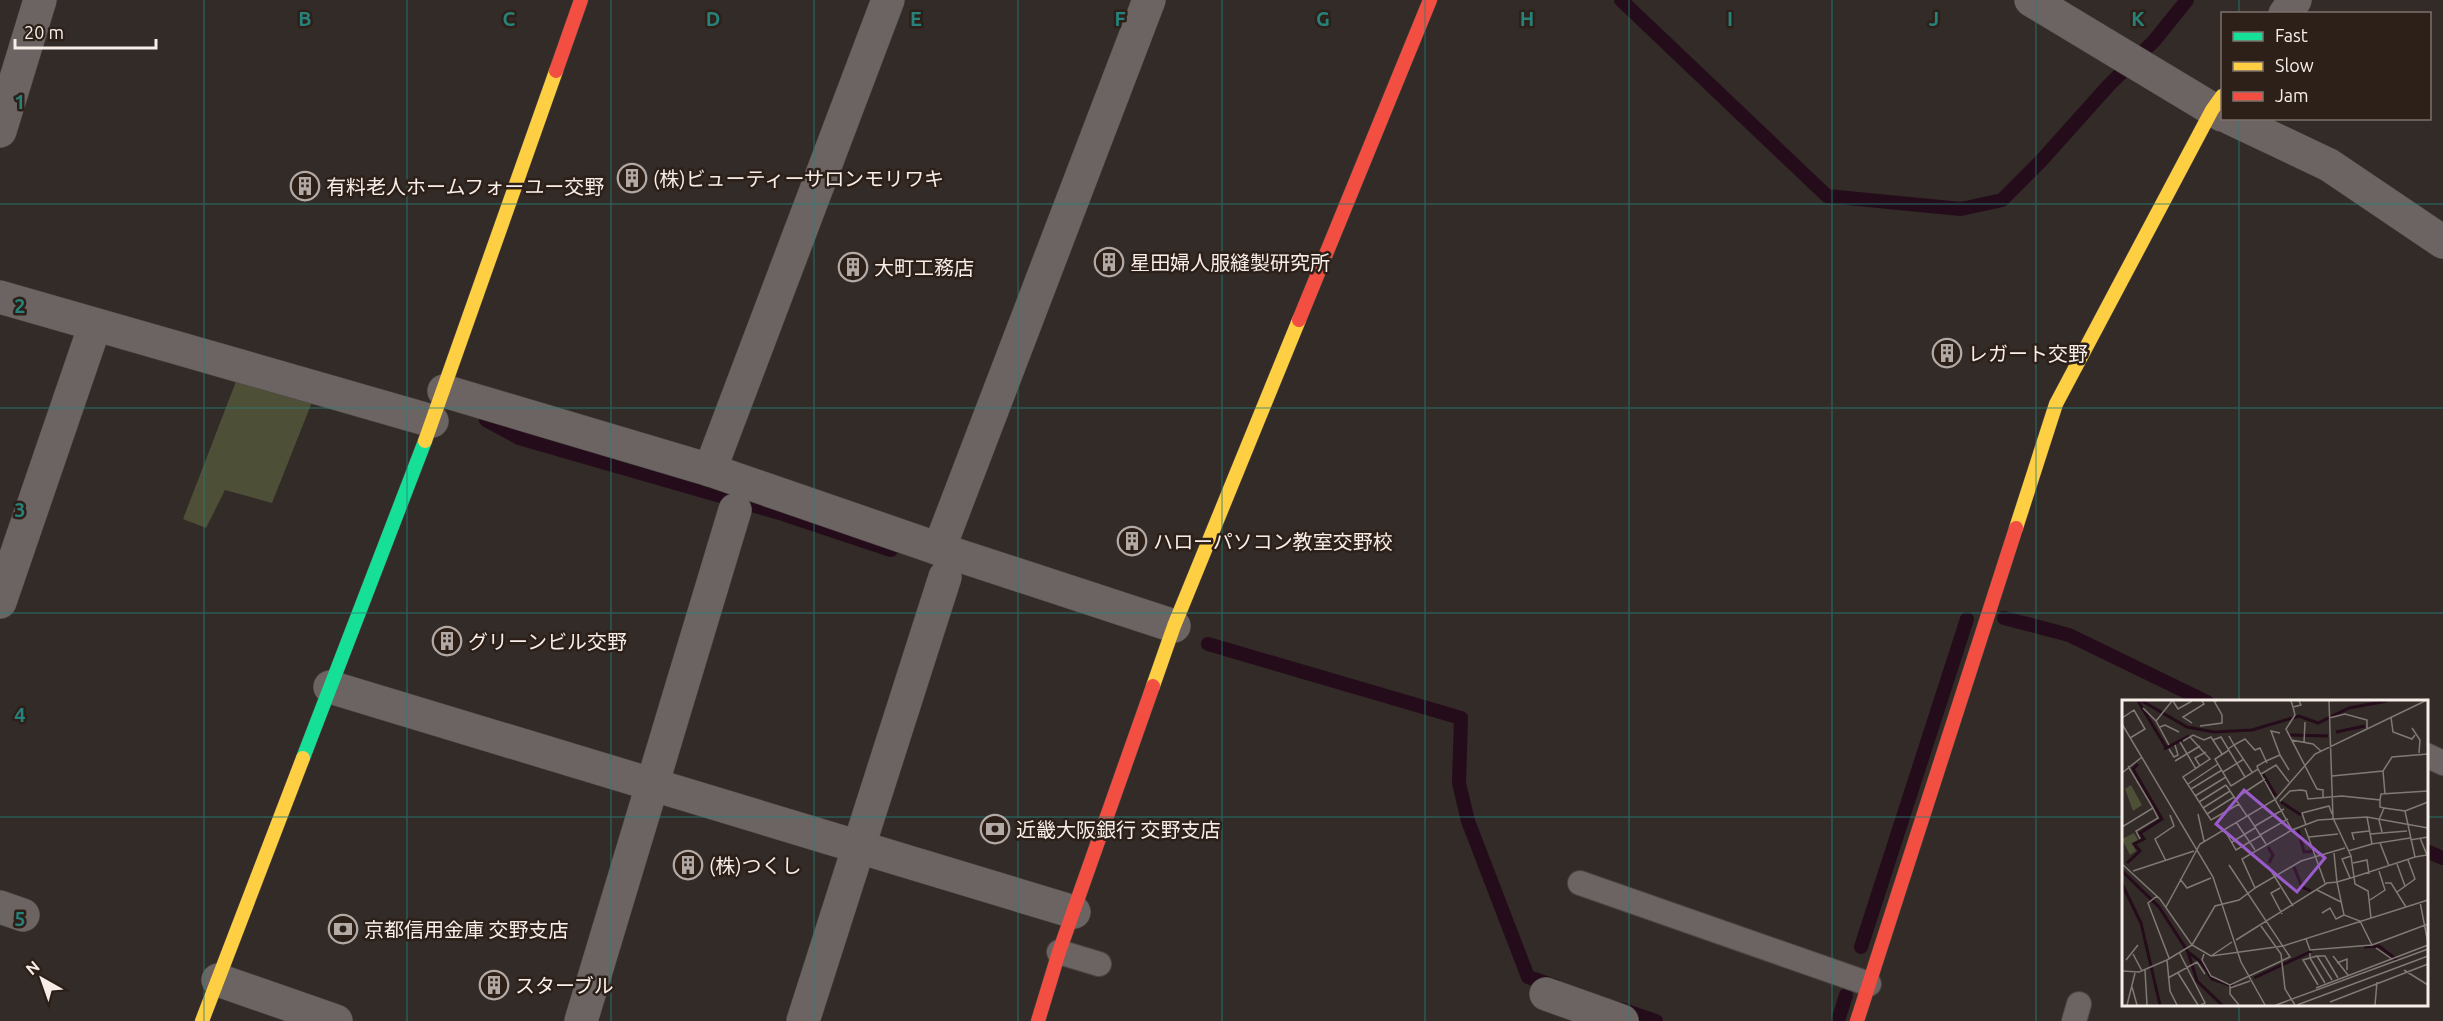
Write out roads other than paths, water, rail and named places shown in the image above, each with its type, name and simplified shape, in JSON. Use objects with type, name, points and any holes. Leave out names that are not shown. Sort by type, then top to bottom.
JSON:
[{"type":"street","points":[[0,131],[40,0]]},
{"type":"street","points":[[202,1021],[444,391],[581,0]]},
{"type":"street","points":[[711,470],[888,0]]},
{"type":"street","points":[[803,1021],[858,847],[942,563],[1149,0]]},
{"type":"street","points":[[1038,1021],[1059,952],[1174,626],[1430,0]]},
{"type":"street","points":[[2031,0],[2221,109]]},
{"type":"street","points":[[2286,12],[2295,0]]},
{"type":"street","points":[[1857,1021],[2056,404],[2221,112]]},
{"type":"street","points":[[2241,120],[2329,165],[2442,239]]},
{"type":"street","points":[[0,297],[432,421]]},
{"type":"street","points":[[0,602],[95,325]]},
{"type":"street","points":[[444,391],[711,470],[942,563],[1174,626]]},
{"type":"street","points":[[581,1021],[735,510]]},
{"type":"street","points":[[330,687],[1074,912]]},
{"type":"street","points":[[218,980],[336,1021]]},
{"type":"street","points":[[1546,994],[1622,1021]]},
{"type":"lane","points":[[2428,756],[2443,763]]},
{"type":"lane","points":[[1580,883],[1869,984]]},
{"type":"lane","points":[[1059,952],[1099,964]]},
{"type":"waterway","points":[[1621,0],[1827,196],[1961,209],[2002,200],[2040,162],[2109,85],[2154,41],[2187,0]]},
{"type":"waterway","points":[[486,420],[519,438],[783,514],[891,550]]},
{"type":"waterway","points":[[2004,618],[2069,635],[2203,700]]},
{"type":"waterway","points":[[1861,947],[1967,619]]},
{"type":"waterway","points":[[1208,644],[1461,718],[1459,783],[1468,821],[1528,977],[1555,986]]},
{"type":"waterway","points":[[2428,852],[2443,858]]},
{"type":"waterway","points":[[1838,1021],[1846,995]]},
{"type":"waterway","points":[[1621,1009],[1656,1021]]},
{"type":"place","name":"(株)ビューティーサロンモリワキ","points":[[632,178]]},
{"type":"place","name":"有料老人ホームフォーユー交野","points":[[305,186]]},
{"type":"place","name":"星田婦人服縫製研究所","points":[[1109,262]]},
{"type":"place","name":"大町工務店","points":[[853,267]]},
{"type":"place","name":"レガート交野","points":[[1947,353]]},
{"type":"place","name":"ハローパソコン教室交野校","points":[[1132,541]]},
{"type":"place","name":"グリーンビル交野","points":[[447,641]]},
{"type":"place","name":"近畿大阪銀行 交野支店","points":[[995,829]]},
{"type":"place","name":"(株)つくし","points":[[688,865]]},
{"type":"place","name":"京都信用金庫 交野支店","points":[[343,929]]},
{"type":"place","name":"スターブル","points":[[494,985]]}]
